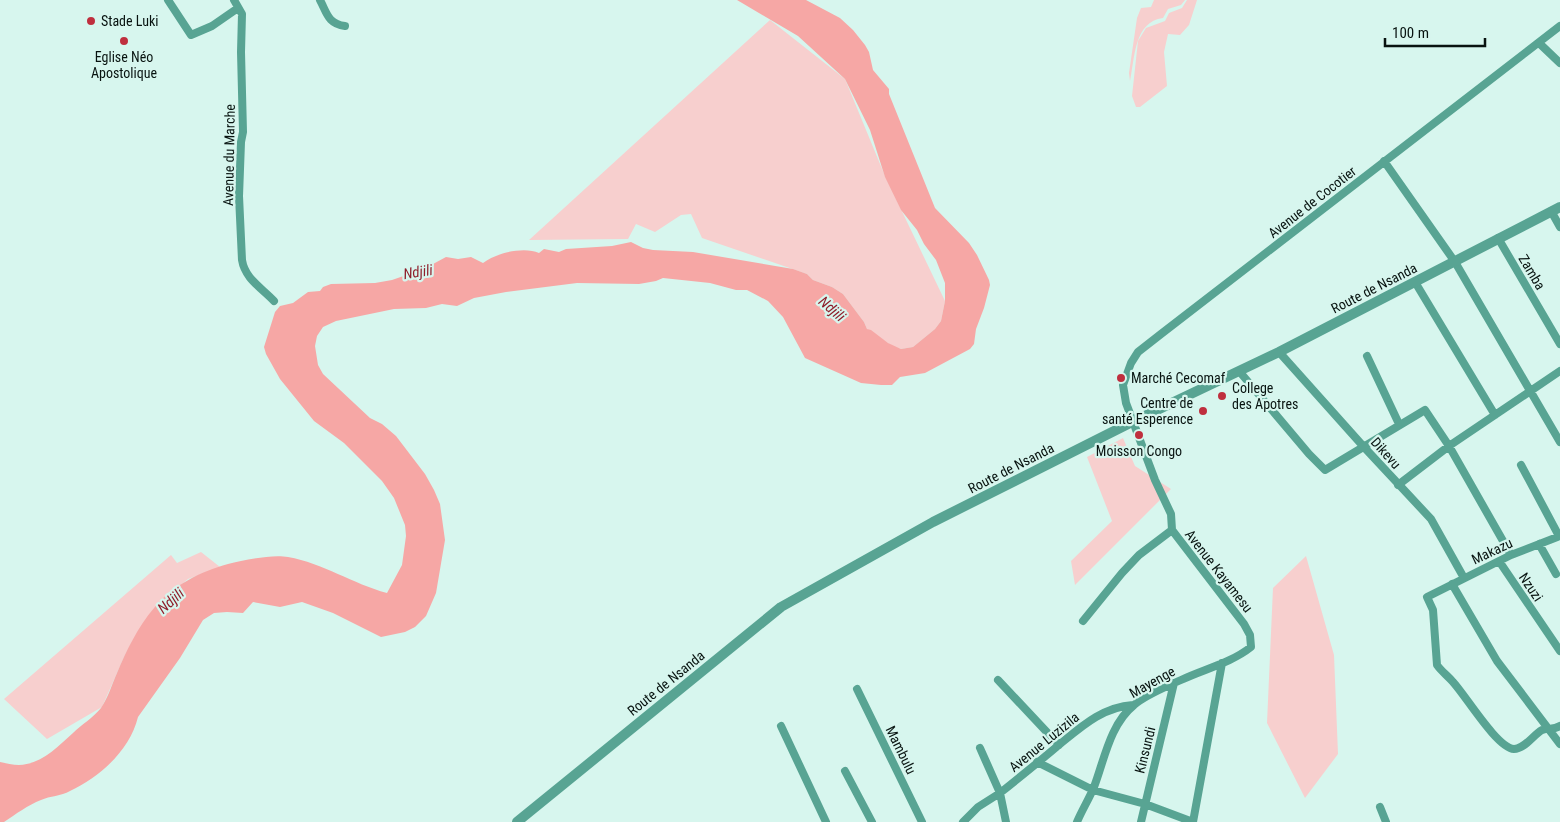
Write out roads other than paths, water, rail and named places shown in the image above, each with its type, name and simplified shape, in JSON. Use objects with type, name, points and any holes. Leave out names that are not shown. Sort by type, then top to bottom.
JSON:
[{"type":"street","points":[[168,0],[191,35],[212,26],[238,8]]},
{"type":"street","name":"Avenue du Marche","points":[[234,0],[242,14],[243,132],[239,196],[242,260],[248,276],[274,301]]},
{"type":"street","points":[[320,0],[328,19],[333,24],[345,26]]},
{"type":"street","name":"Avenue de Cocotier","points":[[1134,422],[1126,403],[1123,385],[1131,363],[1138,352],[1560,26]]},
{"type":"street","points":[[1539,43],[1560,64]]},
{"type":"street","points":[[1384,162],[1455,262],[1560,442]]},
{"type":"street","points":[[1556,209],[1560,227]]},
{"type":"street","name":"Route de Nsanda","points":[[518,822],[781,607],[933,522],[1279,352],[1556,209]]},
{"type":"street","name":"Zamba","points":[[1498,238],[1560,344]]},
{"type":"street","points":[[1415,282],[1495,415]]},
{"type":"street","name":"Dikevu","points":[[1279,352],[1398,485],[1432,519],[1464,578]]},
{"type":"street","points":[[1366,356],[1398,424]]},
{"type":"street","points":[[1398,485],[1449,446],[1560,370]]},
{"type":"street","points":[[1239,371],[1324,470],[1398,424],[1425,410],[1449,446],[1511,556]]},
{"type":"street","name":"Avenue Kayamesu","points":[[1134,422],[1155,480],[1171,514],[1172,530],[1244,624],[1252,641],[1246,650]]},
{"type":"street","points":[[1521,465],[1559,536]]},
{"type":"street","points":[[1083,621],[1122,573],[1140,555],[1172,530]]},
{"type":"street","name":"Makazu","points":[[1549,730],[1544,729],[1519,748],[1512,749],[1505,746],[1493,734],[1453,681],[1440,670],[1436,658],[1433,610],[1427,597],[1499,561],[1559,536]]},
{"type":"street","points":[[1539,544],[1556,574]]},
{"type":"street","name":"Nzuzi","points":[[1499,561],[1560,651]]},
{"type":"street","points":[[1452,584],[1497,661],[1560,744]]},
{"type":"street","name":"Mayenge","points":[[1077,822],[1093,790],[1111,740],[1121,721],[1133,705],[1174,683],[1203,669],[1222,663],[1246,650]]},
{"type":"street","points":[[1037,762],[1093,790],[1145,804],[1193,822],[1222,663]]},
{"type":"street","points":[[998,680],[1059,745]]},
{"type":"street","name":"Kinsundi","points":[[1141,822],[1174,683]]},
{"type":"street","name":"Mambulu","points":[[857,689],[922,822]]},
{"type":"street","name":"Avenue Luzizila","points":[[1000,793],[1078,728],[1099,714],[1113,708],[1133,705]]},
{"type":"street","points":[[781,726],[826,822]]},
{"type":"street","points":[[1549,730],[1554,730],[1560,726]]},
{"type":"street","points":[[980,748],[1000,793],[1006,822]]},
{"type":"street","points":[[845,771],[872,822]]},
{"type":"street","points":[[963,822],[978,807],[1000,793]]},
{"type":"street","points":[[1380,807],[1386,822]]},
{"type":"water","name":"Ndjili","points":[[737,0],[806,0],[840,18],[865,45],[869,52],[873,70],[889,89],[889,94],[935,208],[969,243],[989,280],[990,285],[984,308],[976,329],[974,344],[970,349],[925,373],[900,377],[892,385],[861,383],[805,358],[783,317],[768,301],[747,290],[736,290],[710,283],[663,278],[639,284],[577,283],[506,292],[474,298],[457,306],[442,304],[426,308],[394,309],[336,321],[323,327],[317,336],[315,346],[318,365],[323,374],[370,418],[382,424],[396,436],[425,474],[440,504],[445,540],[436,593],[426,616],[415,627],[405,632],[381,637],[333,613],[302,602],[280,607],[253,602],[243,613],[214,613],[203,620],[180,658],[138,717],[128,741],[103,770],[67,793],[36,802],[4,822],[0,822],[0,762],[19,765],[35,762],[55,749],[95,715],[106,700],[124,656],[143,623],[161,600],[188,580],[228,564],[281,556],[313,564],[387,593],[402,565],[406,536],[405,525],[394,498],[382,481],[344,443],[314,421],[280,379],[264,347],[275,312],[280,306],[293,303],[308,292],[320,291],[323,287],[331,284],[375,283],[392,280],[418,271],[430,271],[433,264],[446,257],[458,259],[471,257],[483,263],[495,256],[518,250],[539,253],[544,249],[559,252],[566,249],[612,246],[631,242],[643,248],[653,250],[693,252],[793,269],[807,274],[813,280],[832,287],[843,294],[867,329],[901,349],[913,347],[935,329],[941,321],[945,301],[945,283],[936,260],[924,244],[917,230],[901,210],[885,177],[870,130],[845,79],[798,36]]},
{"type":"place","name":"Stade Luki","points":[[91,21]]},
{"type":"place","name":"Eglise Néo Apostolique","points":[[124,41]]},
{"type":"place","name":"Marché Cecomaf","points":[[1121,378]]},
{"type":"place","name":"College des Apotres","points":[[1222,396]]},
{"type":"place","name":"Centre de santé Esperence","points":[[1203,411]]},
{"type":"place","name":"Moisson Congo","points":[[1139,435]]}]
